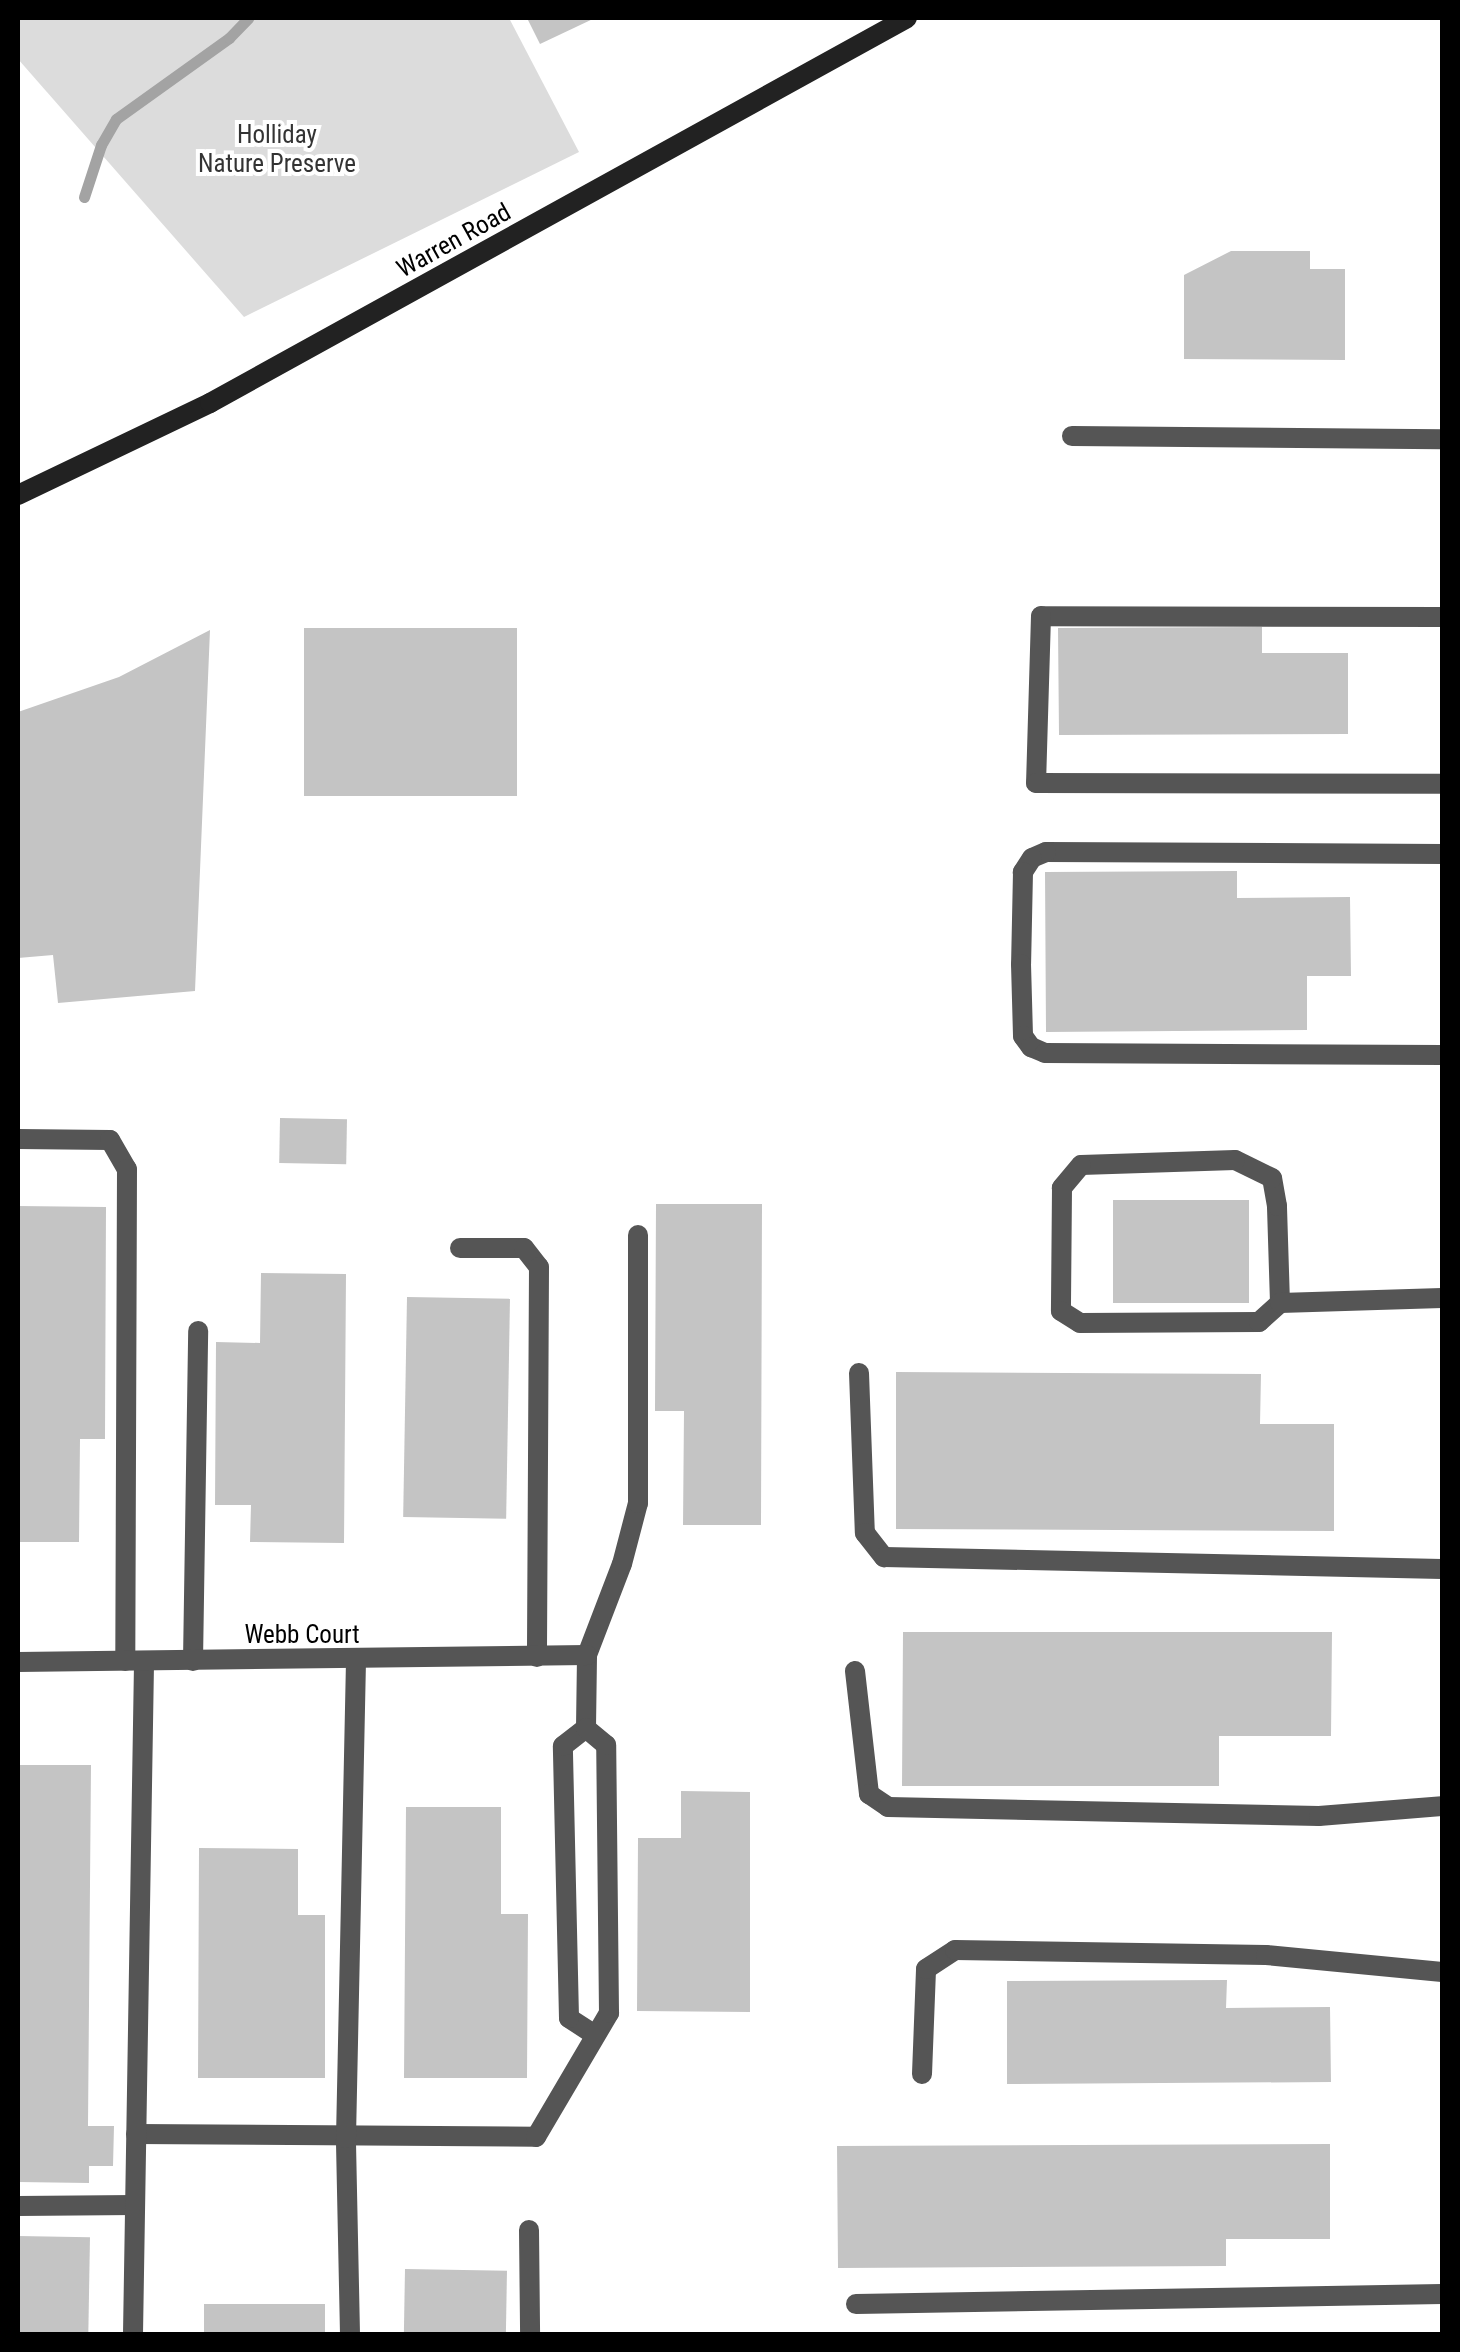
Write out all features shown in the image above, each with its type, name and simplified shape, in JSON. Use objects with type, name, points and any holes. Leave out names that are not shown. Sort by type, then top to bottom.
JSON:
[{"type":"main road","name":"Warren Road","points":[[18,495],[210,403],[907,18]]},
{"type":"street","points":[[1072,436],[1442,439]]},
{"type":"street","points":[[1442,617],[1041,616],[1036,783],[1442,784]]},
{"type":"street","points":[[1442,854],[1046,852],[1032,858],[1023,872],[1020,964],[1023,1036],[1031,1047],[1045,1053],[1442,1055]]},
{"type":"street","points":[[18,1139],[110,1140],[127,1169],[134,1661],[136,2134],[132,2334]]},
{"type":"street","points":[[1280,1303],[1277,1206],[1272,1178],[1235,1160],[1081,1165],[1062,1188],[1061,1311],[1080,1324],[1259,1322],[1280,1303],[1442,1298]]},
{"type":"street","points":[[586,1728],[587,1655],[622,1564],[638,1503],[638,1234]]},
{"type":"street","points":[[460,1248],[524,1248],[538,1267],[537,1657]]},
{"type":"street","points":[[192,1661],[198,1331]]},
{"type":"street","points":[[859,1374],[865,1533],[884,1557],[1442,1568]]},
{"type":"street","name":"Webb Court","points":[[18,1662],[587,1655]]},
{"type":"street","points":[[350,2334],[346,2138],[356,1660]]},
{"type":"street","points":[[855,1671],[869,1794],[888,1807],[1319,1816],[1442,1806]]},
{"type":"street","points":[[136,2134],[536,2137],[610,2013],[606,1744],[586,1728]]},
{"type":"street","points":[[586,1728],[563,1746],[569,2018],[595,2035]]},
{"type":"street","points":[[922,2074],[926,1969],[956,1950],[1266,1955],[1442,1972]]},
{"type":"street","points":[[18,2206],[135,2205]]},
{"type":"street","points":[[529,2230],[530,2334]]},
{"type":"street","points":[[856,2304],[1442,2294]]},
{"type":"green space","name":"Holliday Nature Preserve","points":[[18,18],[509,18],[579,152],[244,317],[18,59]]},
{"type":"building","points":[[527,18],[595,18],[540,44]]},
{"type":"building","points":[[1231,251],[1310,251],[1310,269],[1345,269],[1345,360],[1184,359],[1184,275]]},
{"type":"building","points":[[1262,627],[1262,653],[1348,653],[1348,734],[1059,735],[1058,628]]},
{"type":"building","points":[[304,628],[517,628],[517,796],[304,796]]},
{"type":"building","points":[[210,630],[195,991],[58,1003],[53,955],[18,958],[18,712],[119,677]]},
{"type":"building","points":[[1237,871],[1237,898],[1350,897],[1351,976],[1307,976],[1307,1030],[1046,1032],[1045,872]]},
{"type":"building","points":[[280,1118],[347,1119],[346,1164],[279,1163]]},
{"type":"building","points":[[1113,1200],[1249,1200],[1249,1303],[1113,1303]]},
{"type":"building","points":[[656,1204],[762,1204],[761,1525],[683,1525],[684,1411],[655,1411]]},
{"type":"building","points":[[18,1206],[106,1207],[105,1439],[80,1439],[79,1542],[18,1542]]},
{"type":"building","points":[[261,1273],[346,1274],[344,1543],[250,1542],[251,1505],[215,1505],[216,1342],[260,1343]]},
{"type":"building","points":[[407,1297],[510,1299],[506,1519],[403,1517]]},
{"type":"building","points":[[896,1372],[1261,1374],[1260,1424],[1334,1424],[1334,1531],[896,1529]]},
{"type":"building","points":[[903,1632],[1332,1632],[1331,1736],[1219,1736],[1219,1786],[902,1786]]},
{"type":"building","points":[[18,1765],[91,1765],[88,2126],[114,2126],[113,2166],[89,2166],[89,2183],[18,2182]]},
{"type":"building","points":[[681,1791],[750,1792],[750,2012],[637,2011],[638,1838],[681,1838]]},
{"type":"building","points":[[406,1807],[501,1807],[501,1914],[528,1914],[527,2078],[404,2078]]},
{"type":"building","points":[[199,1848],[298,1849],[298,1915],[325,1915],[325,2078],[198,2078]]},
{"type":"building","points":[[1227,1980],[1226,2008],[1330,2007],[1331,2082],[1007,2084],[1007,1981]]},
{"type":"building","points":[[1330,2144],[1330,2239],[1226,2239],[1226,2266],[838,2268],[837,2146]]},
{"type":"building","points":[[18,2236],[90,2237],[88,2334],[18,2334]]},
{"type":"building","points":[[405,2269],[507,2271],[506,2334],[404,2334]]},
{"type":"building","points":[[204,2304],[325,2304],[325,2334],[204,2334]]},
{"type":"waterway","points":[[84,197],[101,145],[116,119],[229,38],[248,18]]}]
